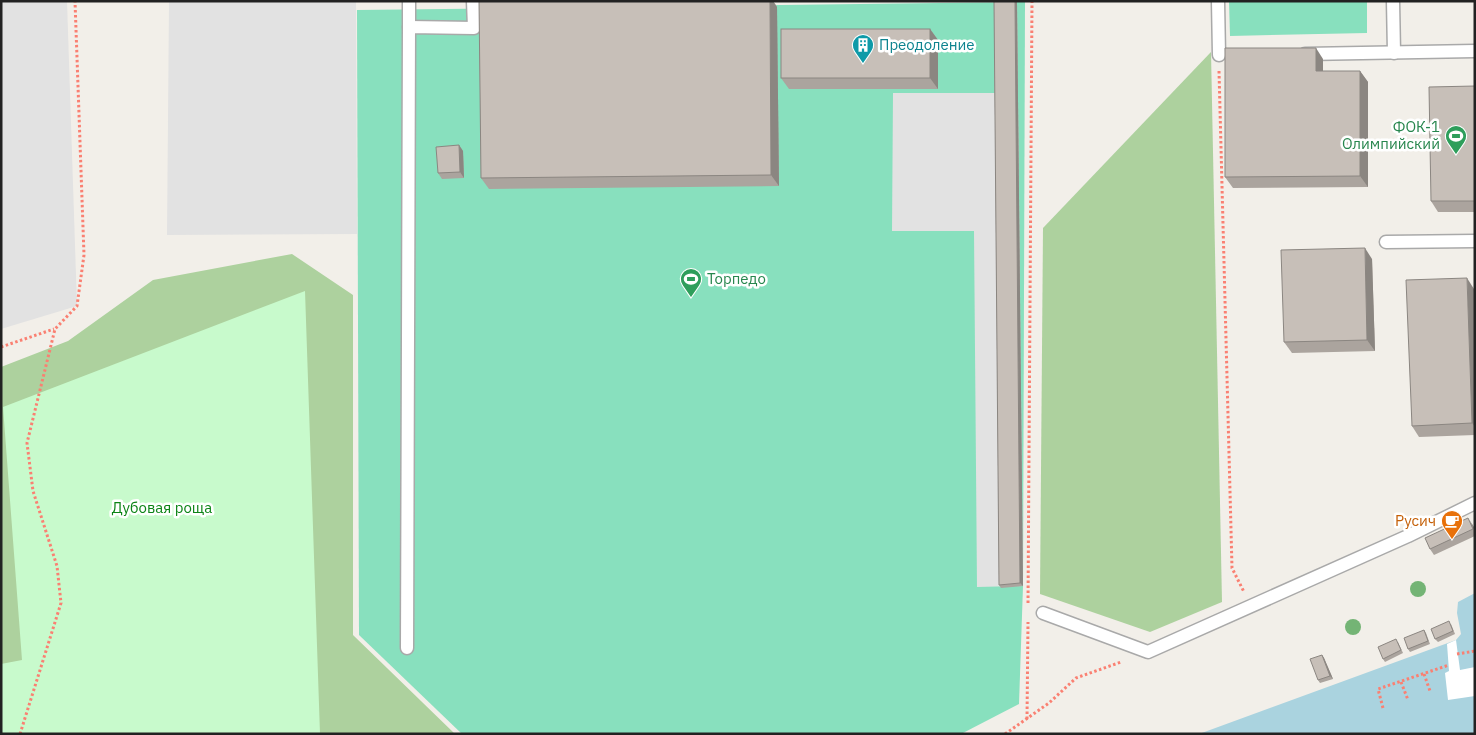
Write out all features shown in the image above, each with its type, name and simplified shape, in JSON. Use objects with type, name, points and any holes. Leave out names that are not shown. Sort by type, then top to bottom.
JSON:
[{"type":"lane","points":[[407,648],[409,1]]},
{"type":"lane","points":[[409,27],[474,28],[473,1]]},
{"type":"lane","points":[[1218,1],[1219,55]]},
{"type":"lane","points":[[1393,1],[1394,53]]},
{"type":"lane","points":[[1289,54],[1475,52]]},
{"type":"lane","points":[[1386,242],[1475,241]]},
{"type":"lane","points":[[1042,613],[1148,652],[1408,536],[1475,503]]},
{"type":"path","points":[[1,347],[55,329],[76,306],[84,255],[75,1]]},
{"type":"path","points":[[1028,609],[1032,1]]},
{"type":"path","points":[[1219,55],[1232,568],[1250,606]]},
{"type":"path","points":[[20,734],[61,603],[57,566],[33,490],[27,443],[48,364],[55,329]]},
{"type":"path","points":[[1027,719],[1028,619]]},
{"type":"path","points":[[1457,654],[1475,651]]},
{"type":"path","points":[[1005,734],[1049,703],[1076,678],[1148,652]]},
{"type":"path","points":[[1383,708],[1378,690],[1449,665]]},
{"type":"path","points":[[1424,674],[1430,691]]},
{"type":"path","points":[[1401,682],[1408,700]]},
{"type":"green space","points":[[1229,1],[1367,1],[1367,33],[1230,36]]},
{"type":"green space","name":"Торпедо","points":[[1025,2],[1023,586],[1019,704],[961,734],[462,734],[359,635],[357,10]]},
{"type":"green space","points":[[1211,52],[1222,602],[1150,632],[1040,594],[1043,228]]},
{"type":"green space","name":"Дубовая роща","points":[[292,254],[353,295],[353,635],[455,734],[1,734],[1,367],[68,341],[153,280]]},
{"type":"green space","name":"Дубовая роща","points":[[305,291],[320,734],[1,734],[1,664],[22,660],[3,407]]},
{"type":"shaded area","points":[[1,1],[67,1],[77,306],[1,329]]},
{"type":"shaded area","points":[[169,1],[356,1],[357,234],[167,235]]},
{"type":"shaded area","points":[[996,2],[1017,2],[1023,586],[977,587],[974,231],[892,231],[893,93],[997,93]]},
{"type":"water","points":[[1475,593],[1475,734],[1199,734],[1456,640],[1461,634],[1457,613],[1458,602]]},
{"type":"pier","points":[[1456,640],[1460,670],[1475,667],[1475,696],[1448,700],[1445,673],[1449,671],[1447,644]]},
{"type":"building","points":[[479,1],[770,1],[771,175],[481,178]]},
{"type":"building","points":[[994,1],[1015,1],[1020,583],[999,585]]},
{"type":"building","name":"Преодоление","points":[[781,29],[930,29],[930,78],[781,78]]},
{"type":"building","points":[[1225,48],[1316,48],[1316,71],[1360,71],[1360,176],[1225,177]]},
{"type":"building","name":"ФОК-1 Олимпийский","points":[[1475,86],[1475,201],[1431,201],[1429,87]]},
{"type":"building","points":[[459,145],[460,172],[438,173],[436,147]]},
{"type":"building","points":[[1365,248],[1367,340],[1284,342],[1281,250]]},
{"type":"building","points":[[1467,278],[1472,423],[1412,426],[1406,280]]},
{"type":"building","points":[[1468,518],[1473,529],[1430,549],[1425,538]]},
{"type":"building","points":[[1449,621],[1453,631],[1435,639],[1431,629]]},
{"type":"building","points":[[1424,630],[1428,641],[1408,649],[1404,638]]},
{"type":"building","points":[[1396,639],[1401,650],[1383,659],[1378,647]]},
{"type":"building","points":[[1322,655],[1330,676],[1318,680],[1310,659]]},
{"type":"place","name":"Преодоление","points":[[863,64]]},
{"type":"place","name":"ФОК-1 Олимпийский","points":[[1456,155]]},
{"type":"place","name":"Торпедо","points":[[691,298]]},
{"type":"place","name":"Русич","points":[[1452,540]]}]
